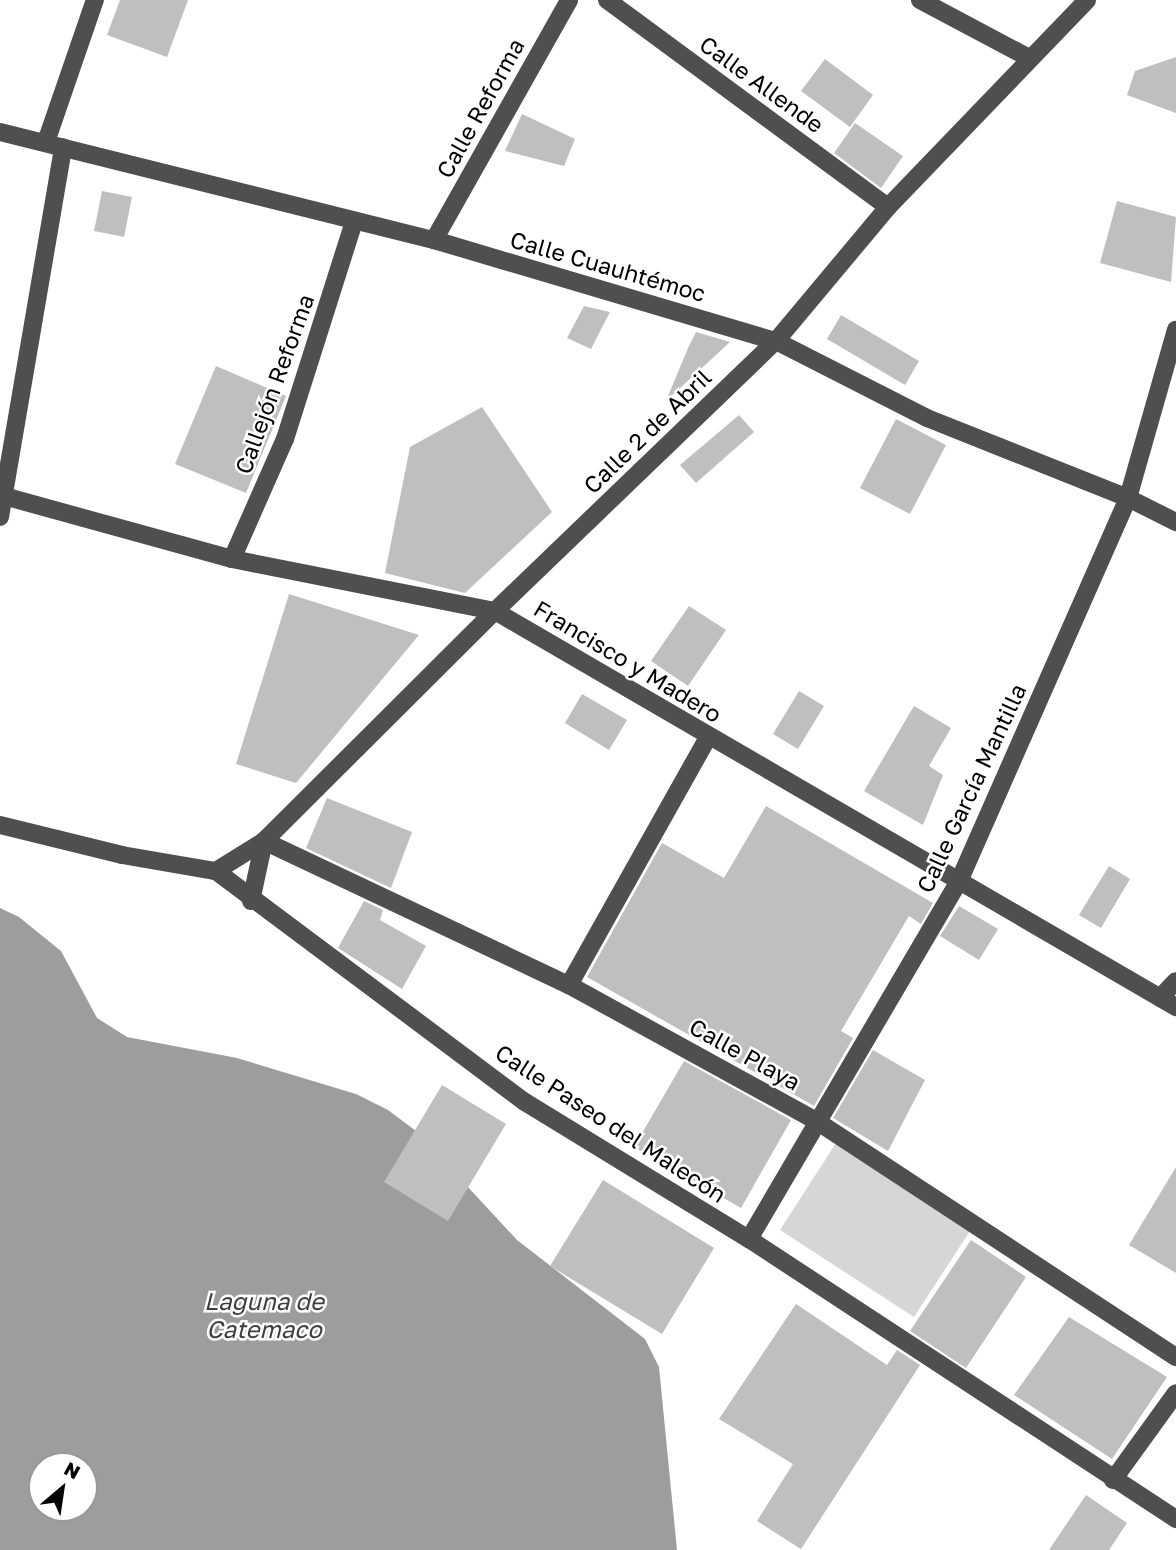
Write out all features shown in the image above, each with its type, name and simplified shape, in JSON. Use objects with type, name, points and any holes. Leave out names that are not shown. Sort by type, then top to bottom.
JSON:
[{"type":"street","points":[[0,517],[54,145],[95,0]]},
{"type":"street","name":"Calle Reforma","points":[[434,240],[569,0]]},
{"type":"street","name":"Calle Allende","points":[[607,0],[888,207]]},
{"type":"street","points":[[920,0],[1027,57]]},
{"type":"street","name":"Calle 2 de Abril","points":[[216,871],[264,841],[495,611],[776,341],[888,207],[1027,57],[1087,0]]},
{"type":"street","name":"Calle Cuauhtémoc","points":[[0,132],[434,240],[776,341],[927,418],[1128,498],[1176,522]]},
{"type":"street","name":"Callejón Reforma","points":[[232,558],[285,439],[354,222]]},
{"type":"street","name":"Calle García Mantilla","points":[[749,1239],[815,1120],[960,879],[1128,498],[1176,330]]},
{"type":"street","name":"Francisco y Madero","points":[[2,495],[232,558],[495,611],[708,737],[960,879],[1168,1003]]},
{"type":"street","points":[[569,985],[708,737]]},
{"type":"street","points":[[0,825],[122,855],[216,871]]},
{"type":"street","points":[[251,901],[264,841]]},
{"type":"street","name":"Calle Playa","points":[[264,841],[569,985],[815,1120],[1176,1357]]},
{"type":"street","name":"Calle Paseo del Malecón","points":[[216,871],[251,901],[525,1102],[749,1239],[1176,1519]]},
{"type":"street","points":[[1168,1003],[1176,981]]},
{"type":"street","points":[[1113,1480],[1176,1393]]},
{"type":"shaded area","points":[[836,1143],[970,1231],[914,1317],[780,1230]]},
{"type":"water","name":"Laguna de Catemaco","points":[[0,908],[19,917],[61,951],[97,1018],[127,1037],[237,1058],[356,1094],[388,1110],[416,1131],[517,1240],[645,1339],[659,1367],[677,1550],[0,1550]]},
{"type":"building","points":[[120,0],[188,0],[167,57],[107,35]]},
{"type":"building","points":[[1176,57],[1176,113],[1127,95],[1135,71]]},
{"type":"building","points":[[825,59],[873,95],[850,127],[801,91]]},
{"type":"building","points":[[522,114],[575,139],[564,166],[505,151]]},
{"type":"building","points":[[855,123],[903,156],[881,188],[834,153]]},
{"type":"building","points":[[102,191],[132,197],[124,237],[94,231]]},
{"type":"building","points":[[1117,201],[1176,217],[1171,282],[1100,263]]},
{"type":"building","points":[[584,306],[610,312],[591,349],[567,338]]},
{"type":"building","points":[[841,315],[919,361],[905,385],[827,339]]},
{"type":"building","points":[[696,332],[730,342],[666,401],[688,348]]},
{"type":"building","points":[[216,366],[286,396],[246,493],[175,464]]},
{"type":"building","points":[[482,407],[552,512],[465,593],[385,573],[410,447]]},
{"type":"building","points":[[739,415],[754,432],[696,483],[680,465]]},
{"type":"building","points":[[896,419],[946,445],[910,514],[860,488]]},
{"type":"building","points":[[289,594],[419,635],[296,783],[236,764]]},
{"type":"building","points":[[689,606],[726,630],[688,686],[651,661]]},
{"type":"building","points":[[799,691],[824,706],[798,749],[773,734]]},
{"type":"building","points":[[582,694],[627,720],[609,750],[565,723]]},
{"type":"building","points":[[914,706],[951,728],[929,766],[943,775],[923,825],[864,791]]},
{"type":"building","points":[[327,798],[412,832],[391,888],[306,848]]},
{"type":"building","points":[[766,806],[933,903],[921,924],[909,916],[841,1031],[853,1038],[814,1106],[587,977],[662,843],[724,878]]},
{"type":"building","points":[[1109,866],[1130,879],[1101,928],[1079,915]]},
{"type":"building","points":[[364,901],[383,910],[380,920],[426,946],[402,989],[338,948]]},
{"type":"building","points":[[959,906],[998,929],[979,960],[940,936]]},
{"type":"building","points":[[873,1050],[925,1080],[888,1151],[833,1118]]},
{"type":"building","points":[[684,1061],[791,1120],[741,1208],[634,1147]]},
{"type":"building","points":[[442,1085],[506,1124],[448,1221],[384,1182]]},
{"type":"building","points":[[1176,1167],[1176,1273],[1129,1245]]},
{"type":"building","points":[[603,1180],[714,1248],[662,1334],[550,1266]]},
{"type":"building","points":[[971,1240],[1026,1277],[966,1368],[910,1331]]},
{"type":"building","points":[[796,1304],[887,1365],[897,1350],[920,1365],[801,1549],[757,1521],[793,1464],[719,1419]]},
{"type":"building","points":[[1069,1317],[1167,1377],[1112,1459],[1014,1395]]},
{"type":"building","points":[[1086,1495],[1127,1523],[1109,1550],[1049,1550]]}]
